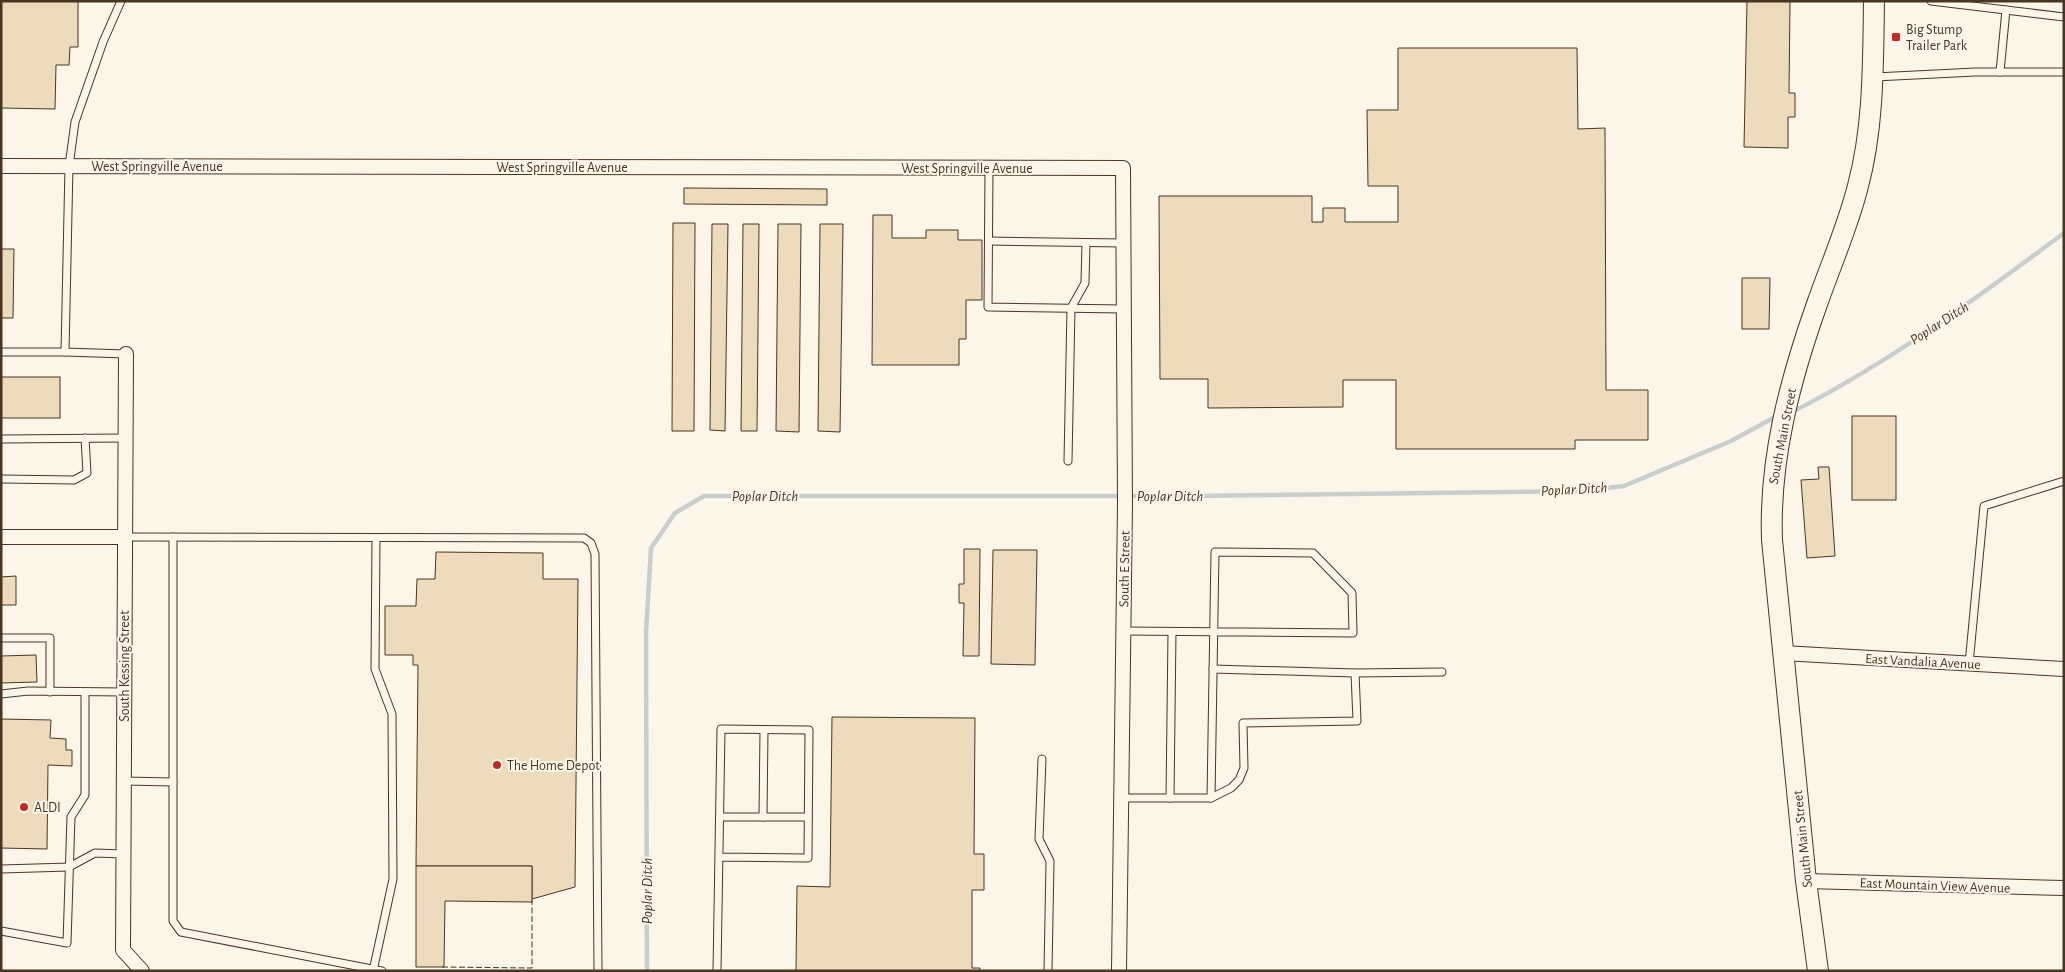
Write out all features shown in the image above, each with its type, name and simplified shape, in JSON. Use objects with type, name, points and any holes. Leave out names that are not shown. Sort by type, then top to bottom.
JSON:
[{"type":"main road","name":"South Main Street","points":[[1818,971],[1806,881],[1771,521],[1773,474],[1796,372],[1860,181],[1869,124],[1874,1]]},
{"type":"street","name":"West Springville Avenue","points":[[1,166],[1123,168]]},
{"type":"street","name":"South E Street","points":[[1119,971],[1124,632],[1123,168]]},
{"type":"street","name":"South Kessing Street","points":[[126,354],[123,950],[142,971]]},
{"type":"street","points":[[1,537],[125,537]]},
{"type":"street","name":"East Vandalia Avenue","points":[[1783,653],[2064,669]]},
{"type":"street","name":"East Mountain View Avenue","points":[[1806,881],[2064,888]]},
{"type":"lane","points":[[65,352],[69,166],[75,122],[103,42],[121,1]]},
{"type":"lane","points":[[1931,1],[2064,17]]},
{"type":"lane","points":[[2000,72],[2006,10]]},
{"type":"lane","points":[[1872,77],[2000,72],[2064,72]]},
{"type":"lane","points":[[989,169],[988,307],[1124,309]]},
{"type":"lane","points":[[989,241],[1123,243]]},
{"type":"lane","points":[[1068,461],[1071,308],[1084,283],[1086,243]]},
{"type":"lane","points":[[1,352],[126,354]]},
{"type":"lane","points":[[1,479],[74,480],[86,473],[85,438]]},
{"type":"lane","points":[[1,439],[126,438]]},
{"type":"lane","points":[[1969,664],[1984,506],[2064,481]]},
{"type":"lane","points":[[125,537],[584,538],[591,543],[595,554],[598,971]]},
{"type":"lane","points":[[173,537],[173,921],[181,932],[382,971]]},
{"type":"lane","points":[[373,970],[393,879],[392,714],[375,669],[376,538]]},
{"type":"lane","points":[[1124,632],[1213,632],[1353,633],[1352,593],[1313,553],[1215,552],[1213,632],[1212,798]]},
{"type":"lane","points":[[1170,798],[1172,632]]},
{"type":"lane","points":[[1,638],[50,638],[50,692]]},
{"type":"lane","points":[[1213,670],[1356,673],[1442,672]]},
{"type":"lane","points":[[1122,798],[1212,798],[1231,788],[1239,780],[1244,768],[1243,724],[1357,721],[1356,673]]},
{"type":"lane","points":[[1,931],[67,943],[71,817],[86,795],[85,692]]},
{"type":"lane","points":[[1,694],[124,692]]},
{"type":"lane","points":[[717,971],[721,729],[809,730],[808,858],[719,857]]},
{"type":"lane","points":[[763,817],[764,730]]},
{"type":"lane","points":[[1042,759],[1039,839],[1050,861],[1048,971]]},
{"type":"lane","points":[[124,781],[173,782]]},
{"type":"lane","points":[[720,817],[808,817]]},
{"type":"lane","points":[[1,869],[69,867],[94,854],[124,854]]},
{"type":"building","points":[[1,1],[78,1],[78,47],[70,47],[69,65],[56,65],[55,109],[1,108]]},
{"type":"building","points":[[1747,1],[1790,1],[1789,93],[1795,93],[1795,117],[1788,117],[1788,148],[1744,147]]},
{"type":"building","points":[[1398,48],[1577,48],[1578,129],[1605,128],[1606,390],[1648,390],[1648,440],[1575,440],[1575,449],[1396,449],[1396,380],[1343,380],[1343,407],[1208,408],[1208,379],[1160,379],[1159,196],[1312,196],[1312,222],[1323,222],[1323,208],[1345,208],[1345,222],[1398,222],[1398,186],[1368,186],[1367,110],[1398,110]]},
{"type":"building","points":[[684,188],[827,189],[827,205],[684,204]]},
{"type":"building","points":[[873,215],[892,215],[892,238],[926,238],[926,230],[958,230],[958,240],[982,240],[982,300],[966,300],[966,339],[959,339],[959,365],[872,365]]},
{"type":"building","points":[[673,223],[695,223],[694,431],[672,431]]},
{"type":"building","points":[[712,224],[728,224],[725,431],[710,430]]},
{"type":"building","points":[[743,224],[759,224],[757,431],[741,431]]},
{"type":"building","points":[[778,224],[801,224],[799,432],[776,431]]},
{"type":"building","points":[[820,224],[843,224],[840,432],[818,431]]},
{"type":"building","points":[[1,249],[14,249],[13,318],[1,318]]},
{"type":"building","points":[[1742,278],[1770,278],[1769,329],[1742,329]]},
{"type":"building","points":[[1,377],[60,377],[60,418],[1,418]]},
{"type":"building","points":[[1852,416],[1896,416],[1896,500],[1852,500]]},
{"type":"building","points":[[1818,467],[1829,467],[1835,556],[1807,558],[1801,480],[1819,479]]},
{"type":"building","points":[[964,549],[980,549],[979,656],[963,656],[964,603],[959,603],[959,584],[964,584]]},
{"type":"building","points":[[993,550],[1037,550],[1035,665],[991,664]]},
{"type":"building","name":"The Home Depot","points":[[436,552],[543,553],[543,579],[578,579],[575,887],[532,899],[532,866],[416,866],[418,665],[413,665],[413,655],[385,655],[385,606],[416,606],[417,579],[435,579]]},
{"type":"building","points":[[16,576],[16,605],[1,605],[1,577]]},
{"type":"building","points":[[36,655],[37,682],[1,683],[1,656]]},
{"type":"building","points":[[832,717],[975,718],[974,854],[984,854],[984,890],[972,890],[972,968],[980,968],[980,971],[796,971],[797,886],[830,887]]},
{"type":"building","name":"ALDI","points":[[1,719],[51,720],[50,738],[66,739],[66,750],[72,750],[72,766],[48,765],[47,849],[1,848]]},
{"type":"building","points":[[416,866],[532,866],[532,902],[445,901],[444,967],[416,967]]},
{"type":"waterway","name":"Poplar Ditch","points":[[1792,412],[1898,351],[1998,282],[2064,233]]},
{"type":"waterway","name":"Poplar Ditch","points":[[647,971],[646,632],[651,548],[675,513],[704,496],[1188,496],[1584,491],[1624,486],[1731,441],[1777,416]]},
{"type":"fence","points":[[442,967],[532,968],[532,900]]},
{"type":"place","name":"Big Stump Trailer Park","points":[[1896,37]]},
{"type":"place","name":"The Home Depot","points":[[497,765]]},
{"type":"place","name":"ALDI","points":[[24,807]]}]
